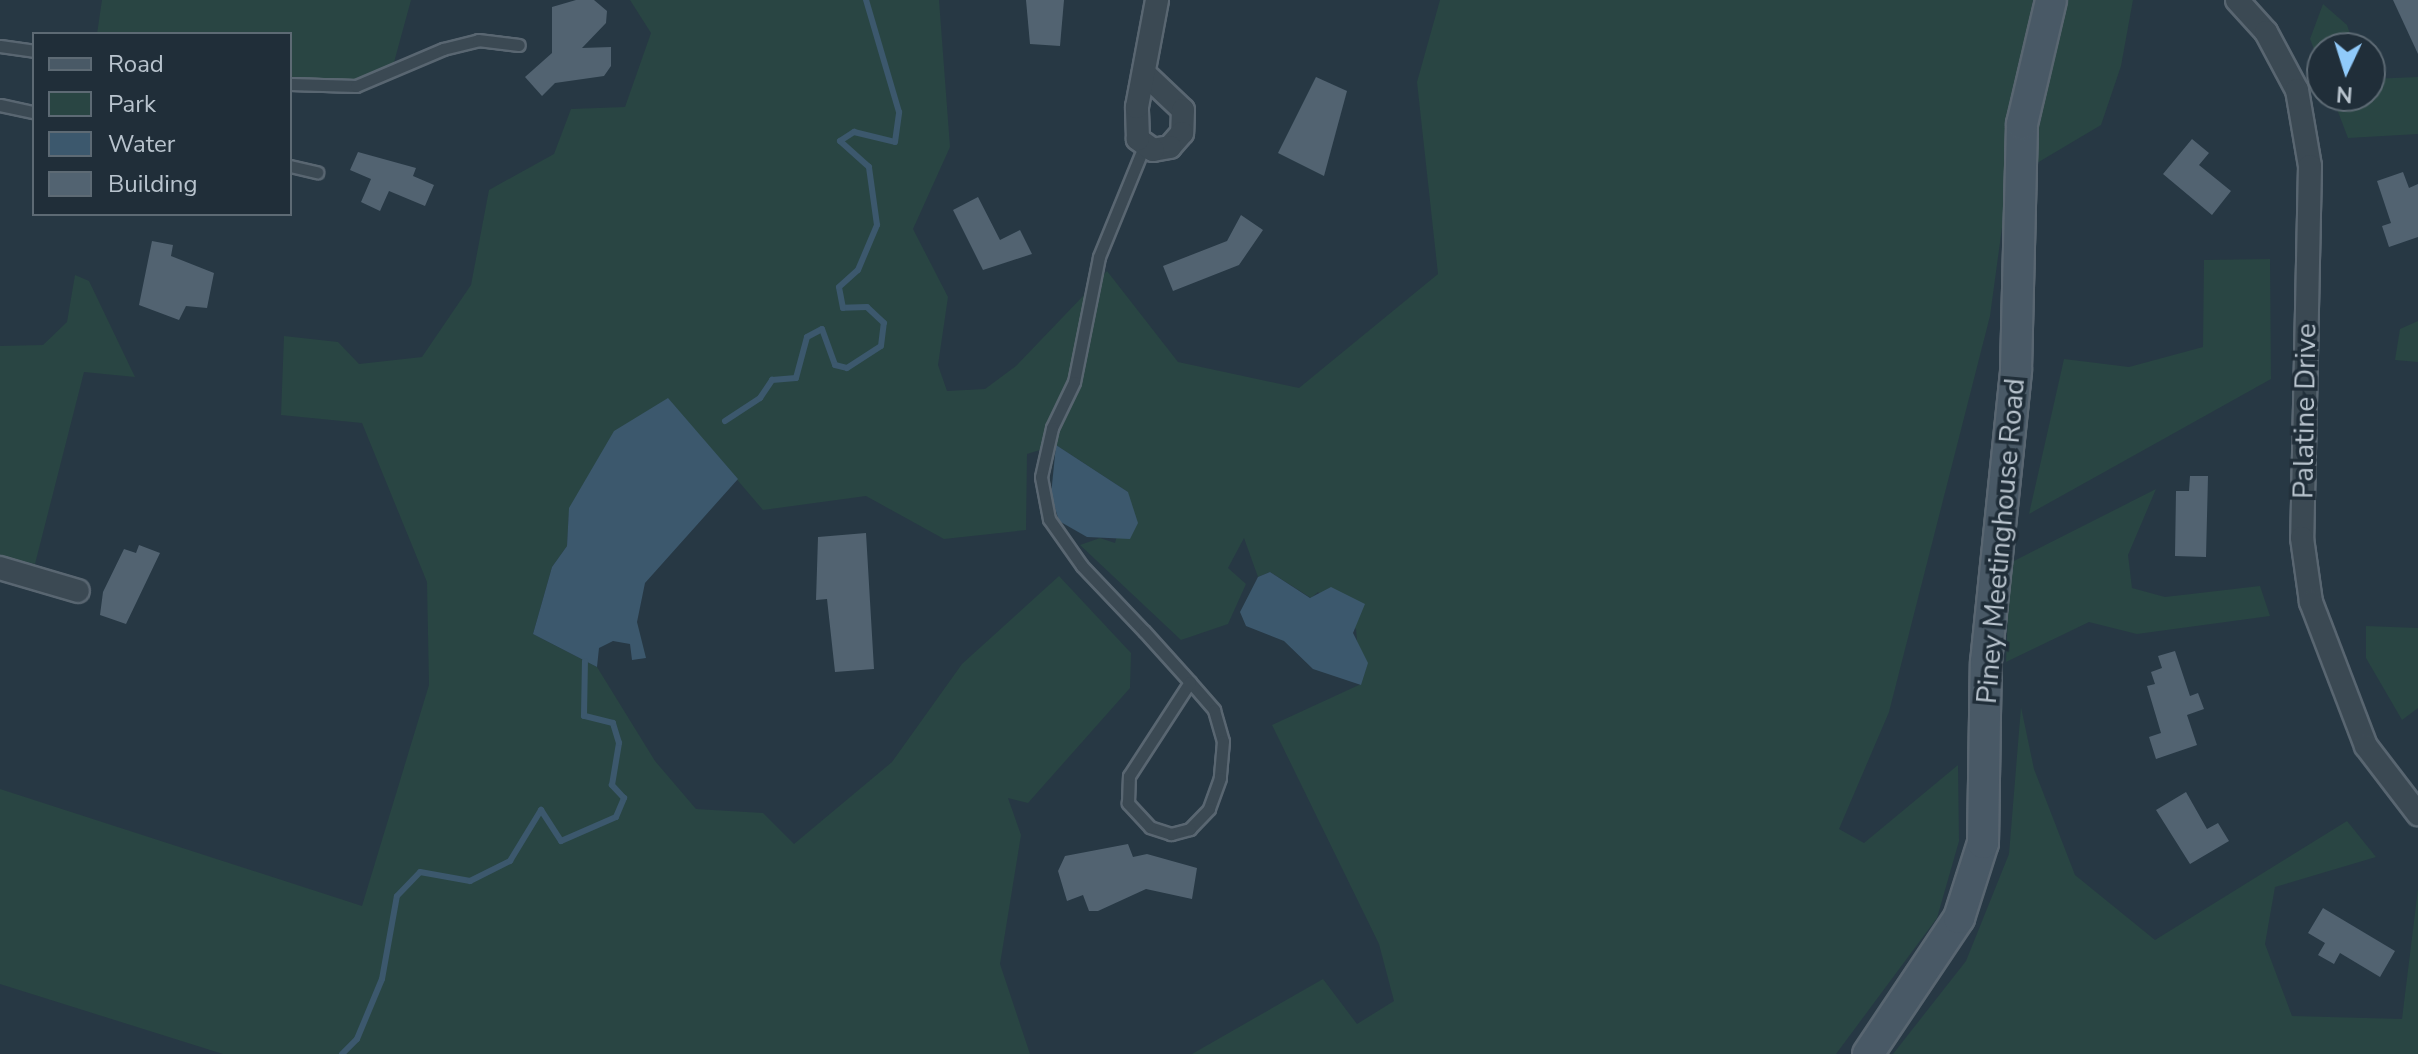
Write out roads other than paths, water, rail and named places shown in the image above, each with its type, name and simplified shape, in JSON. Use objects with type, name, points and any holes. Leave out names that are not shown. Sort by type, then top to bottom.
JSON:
[{"type":"main road","name":"Piney Meetinghouse Road","points":[[1868,1054],[1959,918],[1983,843],[1986,662],[2016,370],[2022,124],[2051,0]]},
{"type":"street","points":[[1145,74],[1183,110],[1182,133],[1170,147],[1145,144],[1138,139],[1137,107],[1157,0]]},
{"type":"street","name":"Palatine Drive","points":[[2237,0],[2266,32],[2297,90],[2310,166],[2302,538],[2311,602],[2366,746],[2418,814]]},
{"type":"street","points":[[0,568],[78,591]]},
{"type":"lane","points":[[292,84],[356,86],[443,49],[478,40],[519,45]]},
{"type":"lane","points":[[0,46],[32,51]]},
{"type":"lane","points":[[0,105],[32,112]]},
{"type":"lane","points":[[1145,144],[1099,257],[1074,382],[1052,428],[1041,477],[1049,519],[1082,566],[1190,682],[1214,710],[1223,741],[1220,778],[1209,809],[1190,829],[1171,834],[1150,827],[1128,803],[1129,776],[1190,682]]},
{"type":"lane","points":[[292,166],[317,172]]},
{"type":"water","points":[[668,398],[738,479],[645,583],[637,622],[646,658],[632,660],[630,644],[613,641],[599,648],[597,667],[533,634],[552,567],[567,546],[569,508],[614,431]]},
{"type":"water","points":[[1056,445],[1128,492],[1138,523],[1130,539],[1087,537],[1059,521],[1051,495]]},
{"type":"water","points":[[1270,572],[1310,598],[1331,587],[1365,604],[1353,633],[1368,663],[1361,685],[1313,669],[1284,641],[1246,626],[1240,612],[1258,577]]},
{"type":"waterway","points":[[725,421],[760,398],[772,380],[796,378],[807,337],[822,329],[835,365],[847,368],[881,346],[884,323],[867,307],[843,308],[839,287],[858,270],[877,225],[869,167],[840,141],[854,132],[895,142],[899,112],[866,0]]},
{"type":"waterway","points":[[342,1054],[357,1039],[382,979],[397,896],[420,872],[470,881],[510,861],[541,810],[561,841],[616,817],[624,798],[612,785],[619,743],[613,723],[584,716],[585,661]]}]
